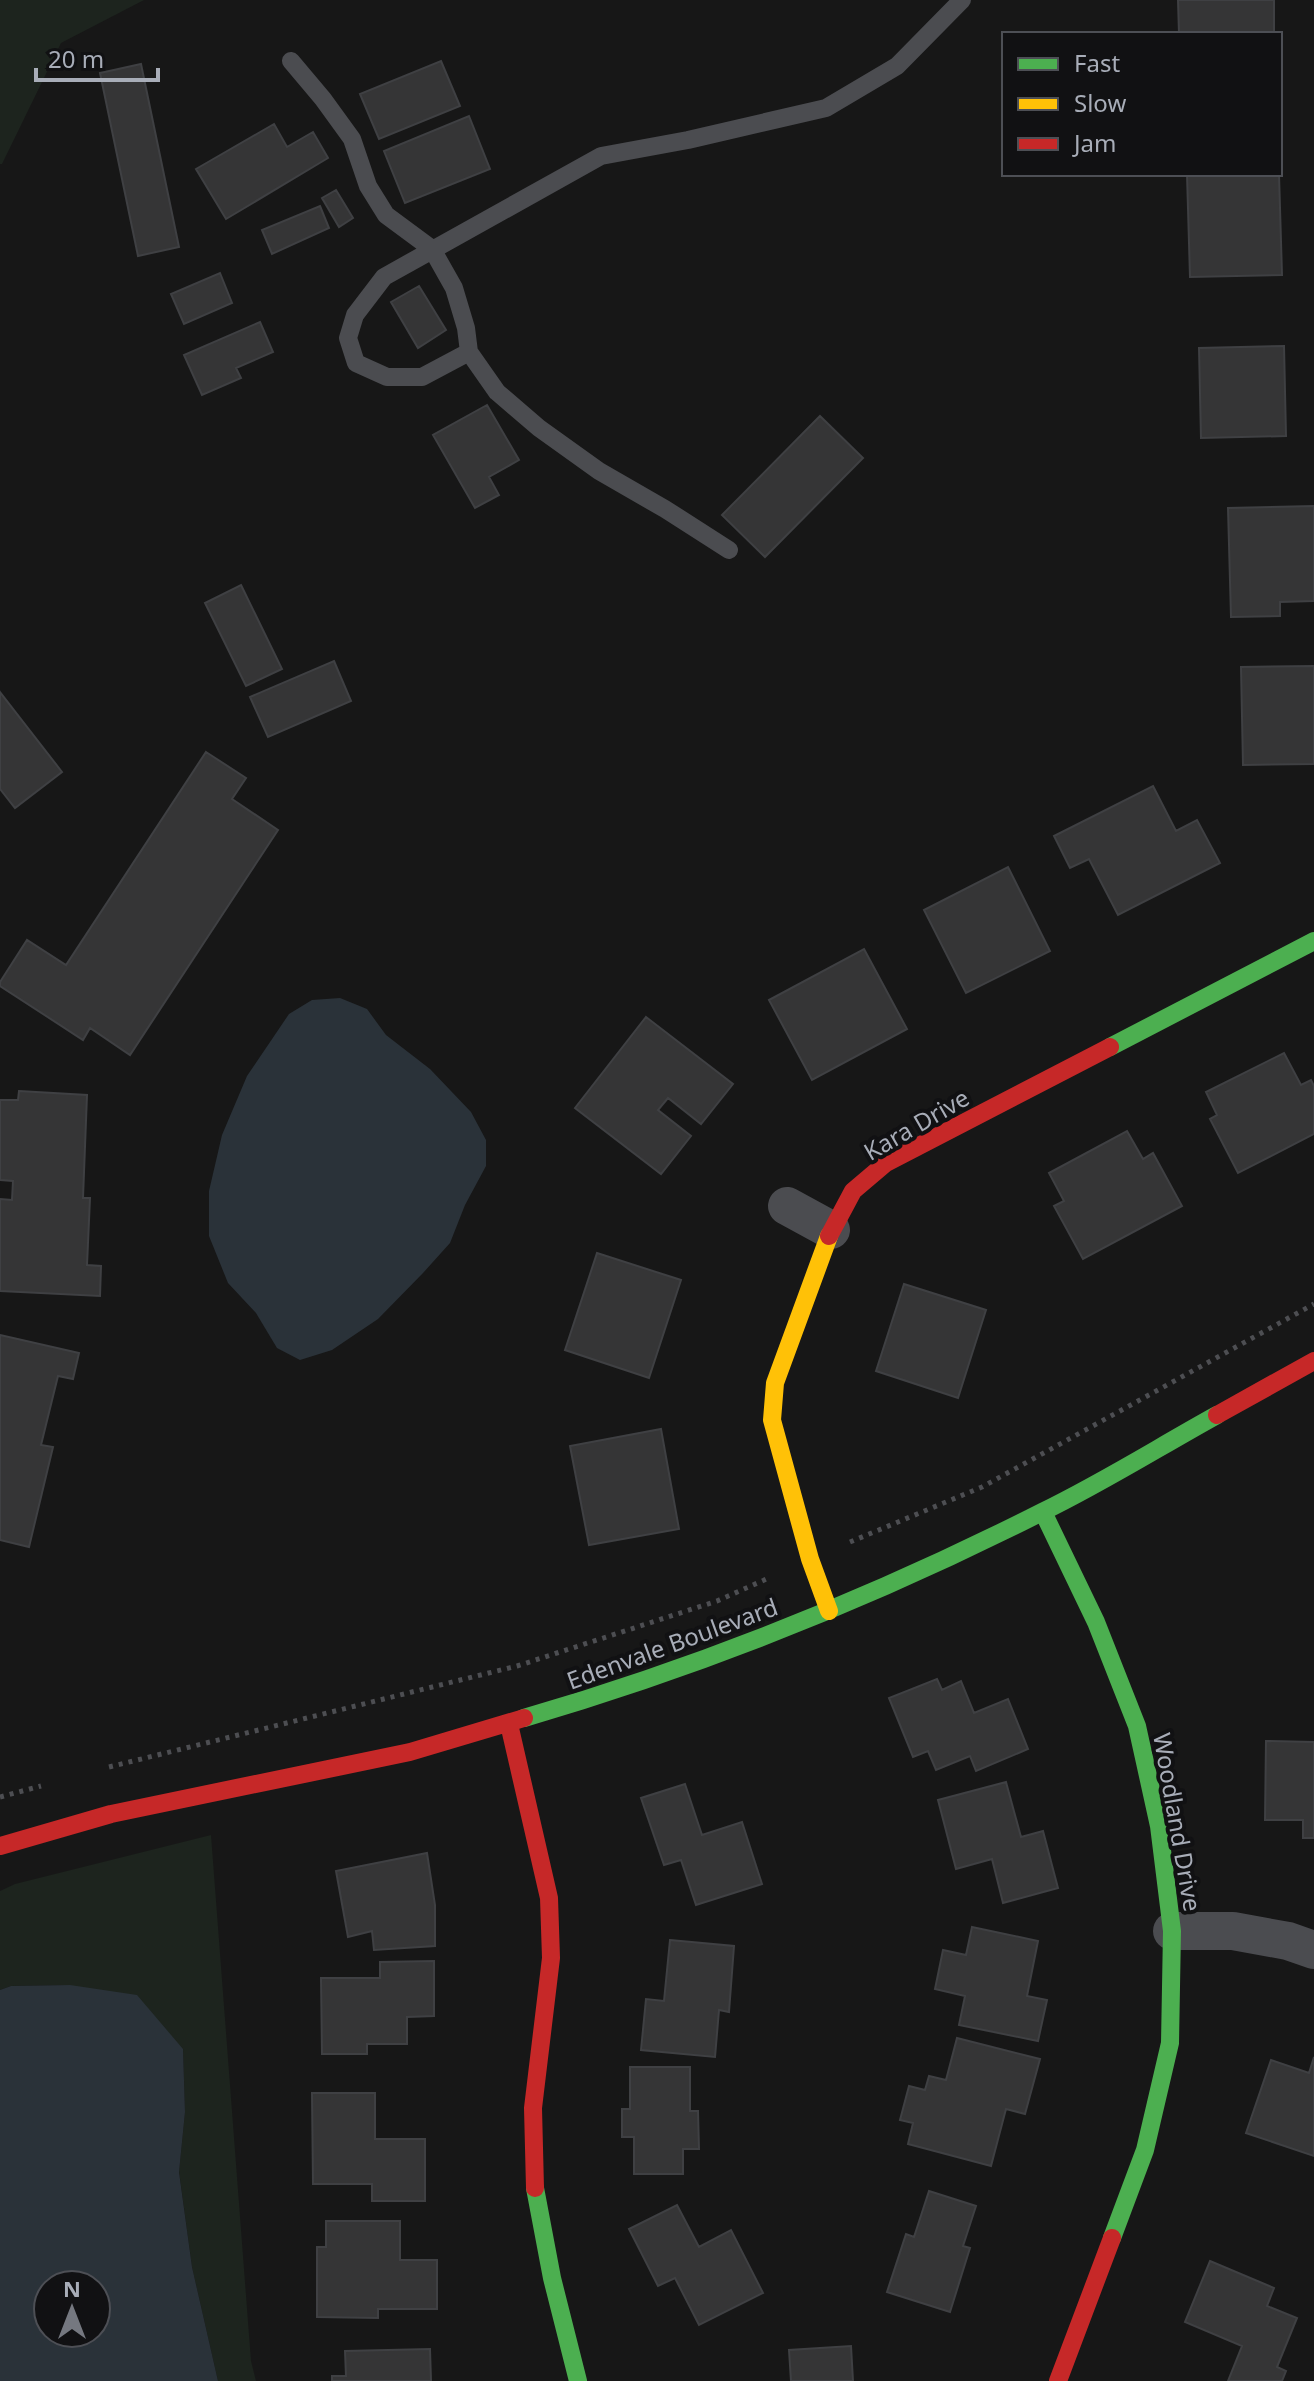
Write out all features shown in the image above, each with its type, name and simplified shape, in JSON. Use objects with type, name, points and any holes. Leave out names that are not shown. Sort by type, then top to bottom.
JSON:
[{"type":"street","name":"Kara Drive","points":[[829,1611],[810,1559],[772,1420],[775,1383],[831,1230],[853,1191],[886,1163],[1314,941]]},
{"type":"street","points":[[787,1206],[831,1230]]},
{"type":"street","name":"Edenvale Boulevard","points":[[0,1846],[111,1814],[410,1752],[613,1692],[829,1611],[1043,1512],[1314,1361]]},
{"type":"street","name":"Woodland Drive","points":[[1043,1512],[1096,1622],[1137,1726],[1159,1826],[1172,1931],[1170,2043],[1145,2150],[1058,2381]]},
{"type":"street","points":[[509,1724],[549,1898],[551,1958],[533,2108],[535,2192],[552,2278],[578,2381]]},
{"type":"street","points":[[1172,1931],[1233,1931],[1288,1941],[1314,1950]]},
{"type":"lane","points":[[469,352],[422,377],[387,377],[356,363],[348,338],[355,315],[384,277],[432,249],[601,156],[688,140],[826,108],[897,66],[962,0]]},
{"type":"lane","points":[[291,61],[352,139],[368,186],[386,215],[432,249],[454,288],[466,328],[469,352],[497,392],[539,428],[599,471],[729,550]]},
{"type":"path","points":[[106,1768],[517,1666],[717,1601],[982,1487],[1314,1304]]},
{"type":"path","points":[[0,1797],[45,1785]]},
{"type":"shaded area","points":[[0,0],[144,0],[61,43],[2,164],[0,164]]},
{"type":"shaded area","points":[[340,998],[367,1009],[386,1035],[430,1069],[471,1112],[486,1140],[486,1166],[465,1205],[450,1243],[423,1273],[378,1319],[332,1350],[300,1360],[277,1348],[256,1313],[228,1283],[209,1236],[209,1191],[222,1135],[247,1076],[289,1014],[312,1000]]},
{"type":"shaded area","points":[[211,1835],[251,2361],[256,2381],[218,2381],[192,2267],[179,2171],[185,2112],[183,2049],[70,1985],[11,1986],[0,1990],[0,1891],[15,1884]]},
{"type":"shaded area","points":[[70,1985],[137,1995],[183,2049],[185,2112],[179,2172],[192,2267],[218,2381],[0,2381],[0,1990],[11,1986]]},
{"type":"building","points":[[1178,0],[1274,0],[1274,32],[1179,32]]},
{"type":"building","points":[[441,61],[460,106],[379,139],[360,94]]},
{"type":"building","points":[[141,64],[179,247],[138,256],[100,73]]},
{"type":"building","points":[[469,116],[490,169],[405,203],[384,151]]},
{"type":"building","points":[[274,124],[287,147],[313,132],[328,158],[226,219],[196,169]]},
{"type":"building","points":[[1187,176],[1279,176],[1282,275],[1190,277]]},
{"type":"building","points":[[336,190],[353,218],[339,227],[322,198]]},
{"type":"building","points":[[320,206],[329,228],[272,254],[262,230]]},
{"type":"building","points":[[220,273],[232,303],[184,324],[171,294]]},
{"type":"building","points":[[419,286],[446,330],[418,348],[391,302]]},
{"type":"building","points":[[260,322],[273,352],[236,368],[241,378],[202,395],[184,355]]},
{"type":"building","points":[[1284,346],[1286,436],[1201,438],[1199,348]]},
{"type":"building","points":[[487,405],[519,460],[489,477],[499,495],[475,508],[433,435]]},
{"type":"building","points":[[820,416],[863,458],[765,557],[722,515]]},
{"type":"building","points":[[1314,506],[1314,601],[1280,602],[1280,616],[1231,617],[1228,508]]},
{"type":"building","points":[[241,585],[282,669],[246,686],[205,603]]},
{"type":"building","points":[[334,661],[351,701],[268,737],[250,697]]},
{"type":"building","points":[[1314,666],[1314,764],[1243,765],[1241,667]]},
{"type":"building","points":[[0,692],[62,772],[15,808],[0,789]]},
{"type":"building","points":[[206,752],[246,778],[232,799],[278,830],[130,1055],[90,1028],[83,1040],[0,986],[0,982],[27,940],[66,965]]},
{"type":"building","points":[[1153,786],[1176,831],[1197,820],[1220,863],[1118,915],[1089,859],[1070,868],[1054,836]]},
{"type":"building","points":[[1008,867],[1050,951],[966,993],[924,910]]},
{"type":"building","points":[[864,949],[907,1029],[812,1080],[769,1000]]},
{"type":"building","points":[[646,1017],[733,1084],[701,1124],[668,1098],[658,1110],[691,1136],[661,1174],[575,1108]]},
{"type":"building","points":[[1284,1053],[1301,1085],[1311,1080],[1314,1086],[1314,1134],[1238,1173],[1210,1119],[1217,1115],[1206,1092]]},
{"type":"building","points":[[19,1091],[87,1095],[83,1198],[90,1198],[87,1265],[101,1266],[100,1296],[0,1291],[0,1199],[12,1200],[13,1181],[0,1180],[0,1100],[18,1100]]},
{"type":"building","points":[[1127,1131],[1143,1159],[1153,1153],[1182,1206],[1083,1259],[1054,1206],[1064,1201],[1049,1173]]},
{"type":"building","points":[[597,1253],[681,1280],[649,1378],[565,1350]]},
{"type":"building","points":[[904,1284],[986,1310],[958,1398],[876,1371]]},
{"type":"building","points":[[0,1335],[79,1353],[73,1379],[58,1376],[41,1445],[53,1447],[29,1547],[0,1540]]},
{"type":"building","points":[[661,1429],[679,1529],[589,1545],[570,1446]]},
{"type":"building","points":[[937,1679],[942,1690],[961,1681],[974,1713],[1008,1699],[1028,1749],[976,1771],[970,1756],[936,1770],[928,1751],[913,1757],[889,1698]]},
{"type":"building","points":[[1266,1741],[1314,1742],[1314,1838],[1303,1838],[1303,1820],[1265,1820]]},
{"type":"building","points":[[1006,1782],[1021,1837],[1043,1831],[1058,1888],[1003,1903],[992,1859],[956,1869],[938,1800]]},
{"type":"building","points":[[685,1784],[702,1835],[742,1822],[762,1884],[696,1905],[681,1860],[664,1865],[641,1798]]},
{"type":"building","points":[[427,1853],[435,1905],[435,1946],[374,1950],[372,1931],[348,1937],[336,1871]]},
{"type":"building","points":[[972,1927],[1038,1941],[1027,1996],[1047,2000],[1038,2041],[959,2025],[965,1996],[935,1989],[943,1950],[966,1955]]},
{"type":"building","points":[[670,1940],[734,1946],[729,2012],[719,2010],[715,2057],[641,2050],[646,1999],[664,2001]]},
{"type":"building","points":[[434,1961],[434,2016],[407,2017],[407,2044],[367,2044],[367,2054],[322,2054],[321,1978],[380,1978],[380,1962]]},
{"type":"building","points":[[957,2038],[1040,2059],[1025,2114],[1006,2109],[991,2166],[908,2144],[913,2123],[900,2120],[909,2086],[925,2090],[929,2076],[946,2080]]},
{"type":"building","points":[[1314,2057],[1314,2156],[1246,2133],[1271,2060],[1309,2073]]},
{"type":"building","points":[[630,2067],[690,2067],[690,2111],[698,2111],[699,2149],[683,2149],[683,2174],[634,2174],[634,2137],[622,2137],[622,2109],[630,2109]]},
{"type":"building","points":[[312,2093],[375,2093],[375,2139],[425,2139],[425,2201],[372,2201],[372,2184],[313,2184]]},
{"type":"building","points":[[929,2191],[976,2206],[963,2246],[970,2248],[950,2312],[887,2292],[906,2234],[914,2237]]},
{"type":"building","points":[[677,2205],[699,2247],[731,2230],[763,2293],[699,2325],[675,2278],[658,2286],[629,2229]]},
{"type":"building","points":[[326,2221],[400,2221],[400,2260],[437,2260],[437,2309],[378,2309],[378,2318],[317,2317],[317,2247],[326,2247]]},
{"type":"building","points":[[1210,2261],[1274,2288],[1267,2306],[1297,2318],[1277,2367],[1286,2371],[1282,2381],[1228,2381],[1242,2346],[1185,2322]]},
{"type":"building","points":[[851,2346],[853,2381],[791,2381],[789,2350]]},
{"type":"building","points":[[430,2349],[431,2381],[332,2381],[332,2376],[346,2376],[345,2351]]},
{"type":"traffic: fast","points":[[1110,1047],[1314,941]]},
{"type":"traffic: fast","points":[[524,1718],[657,1676],[852,1600],[1064,1501],[1217,1415]]},
{"type":"traffic: fast","points":[[1043,1512],[1096,1622],[1137,1726],[1159,1826],[1172,1931],[1170,2043],[1145,2150],[1112,2238]]},
{"type":"traffic: fast","points":[[535,2188],[552,2278],[578,2381]]},
{"type":"traffic: slow","points":[[829,1236],[775,1383],[772,1420],[810,1559],[829,1611]]},
{"type":"traffic: jam","points":[[829,1236],[853,1191],[886,1163],[1110,1047]]},
{"type":"traffic: jam","points":[[1217,1415],[1314,1361]]},
{"type":"traffic: jam","points":[[0,1846],[111,1814],[410,1752],[524,1718]]},
{"type":"traffic: jam","points":[[509,1724],[549,1898],[551,1958],[533,2108],[535,2188]]},
{"type":"traffic: jam","points":[[1058,2381],[1112,2238]]}]
